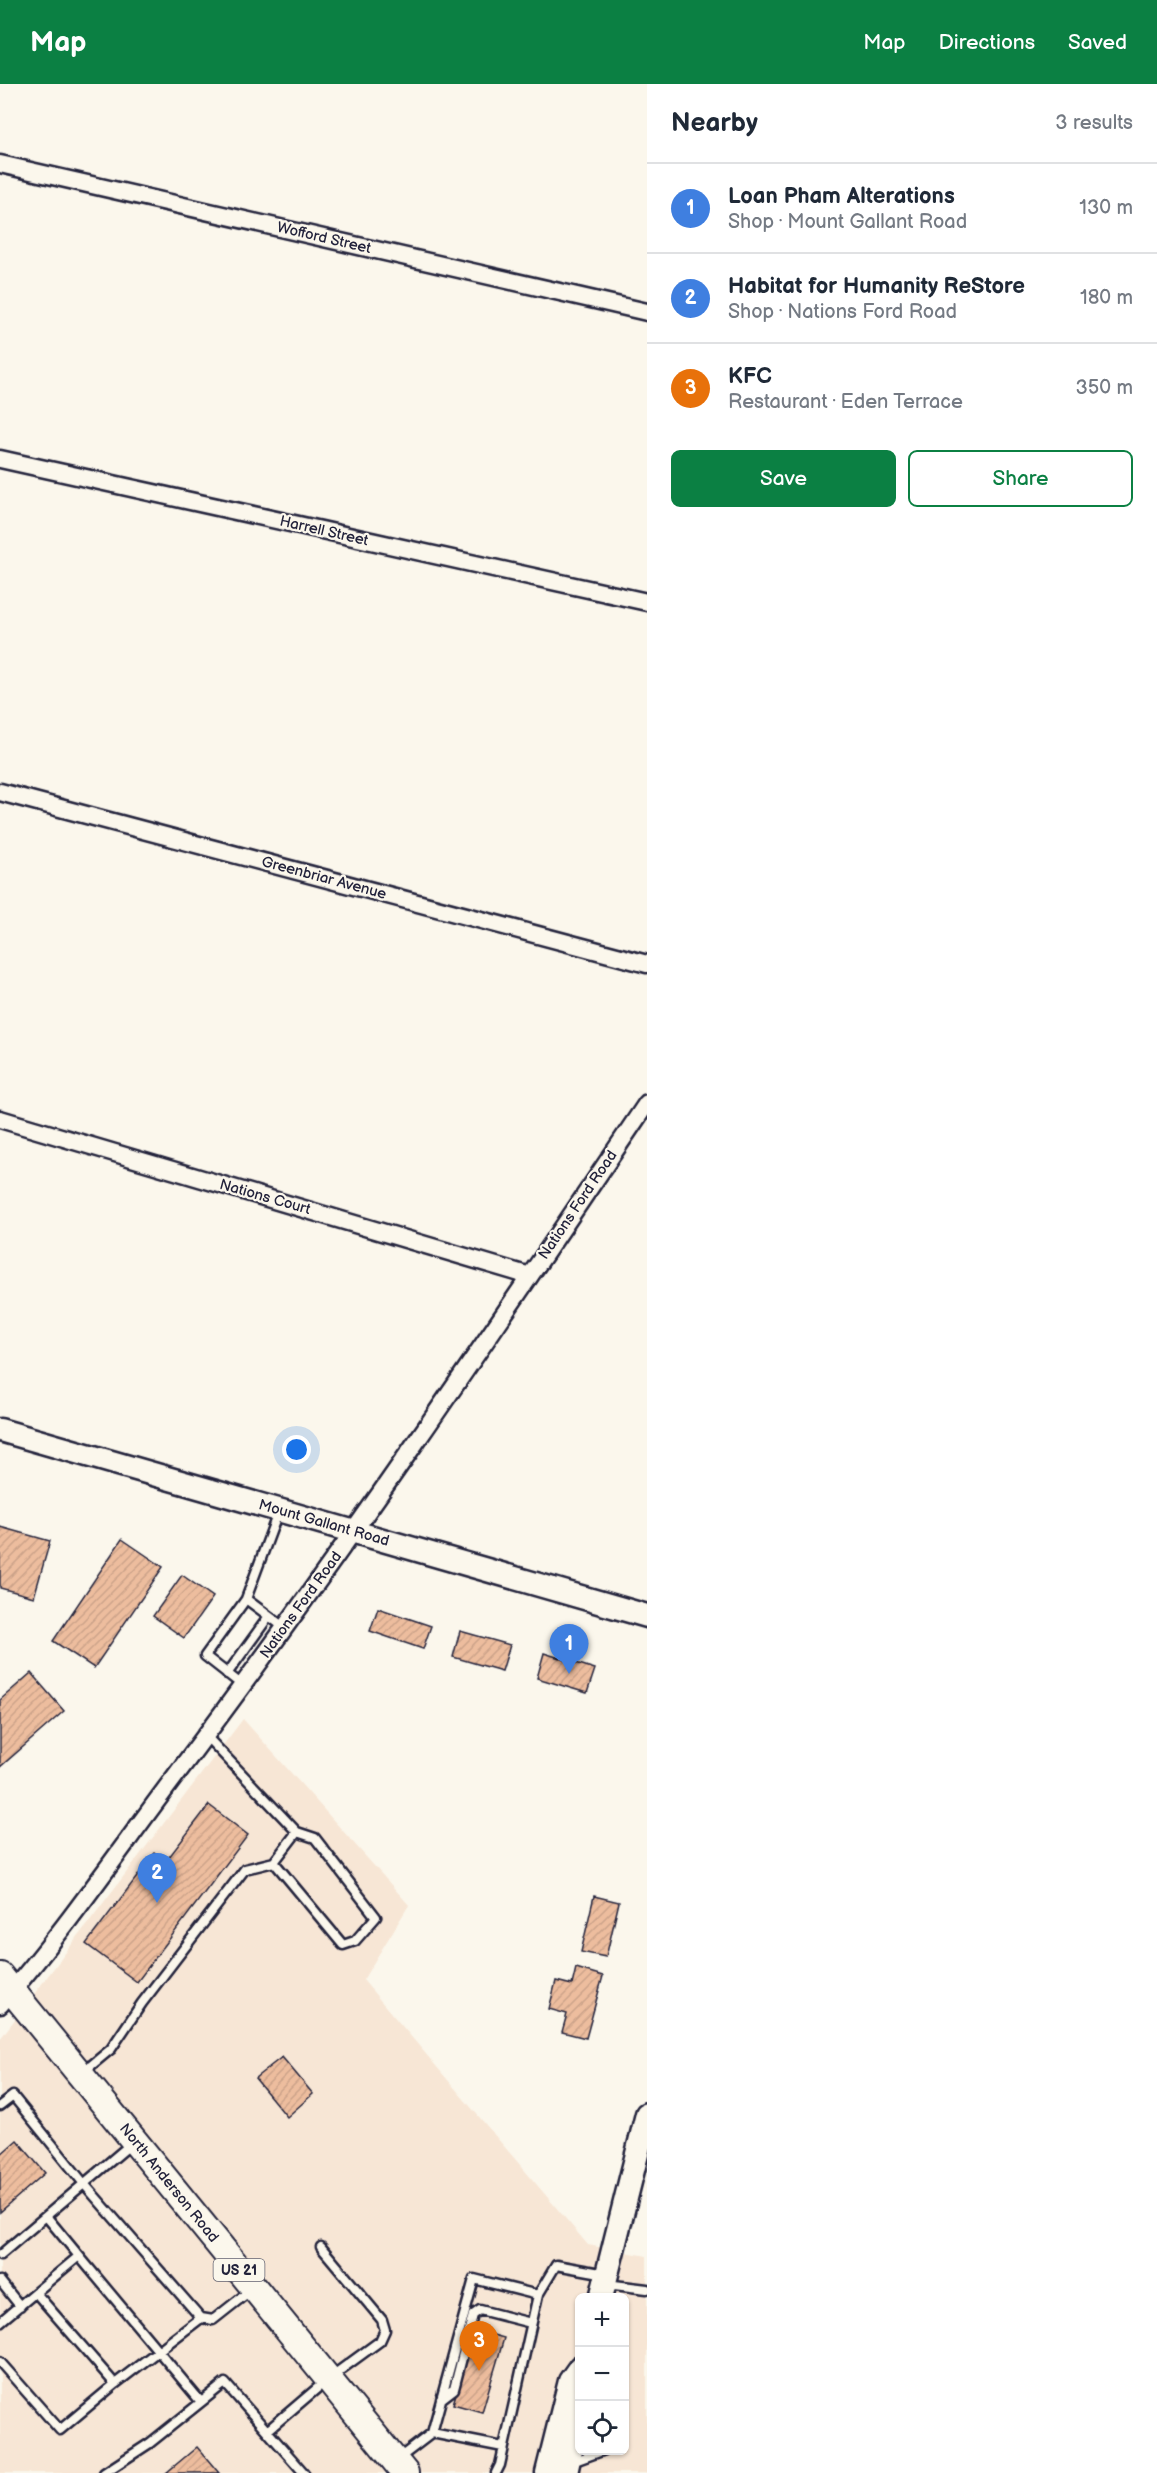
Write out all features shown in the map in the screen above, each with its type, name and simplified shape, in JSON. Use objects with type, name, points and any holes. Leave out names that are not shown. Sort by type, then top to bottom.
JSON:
[{"type":"main road","name":"North Anderson Road","points":[[4,1991],[81,2075],[400,2467]]},
{"type":"street","name":"Wofford Street","points":[[0,164],[647,312]]},
{"type":"street","name":"Harrell Street","points":[[0,459],[647,603]]},
{"type":"street","name":"Greenbriar Avenue","points":[[0,792],[647,964]]},
{"type":"street","name":"Nations Ford Road","points":[[4,1991],[206,1736],[285,1628],[530,1276],[647,1103]]},
{"type":"street","name":"Nations Court","points":[[0,1119],[530,1276]]},
{"type":"street","name":"Mount Gallant Road","points":[[0,1430],[647,1616]]},
{"type":"street","points":[[604,2285],[647,2114]]},
{"type":"street","points":[[547,2473],[570,2381],[575,2373]]},
{"type":"street","points":[[567,2468],[575,2432]]},
{"type":"lane","points":[[242,1685],[205,1656],[246,1599],[279,1510]]},
{"type":"lane","points":[[246,1599],[285,1628]]},
{"type":"lane","points":[[227,1674],[269,1616]]},
{"type":"lane","points":[[206,1736],[297,1832],[315,1838],[376,1917],[355,1941],[343,1945],[273,1862]]},
{"type":"lane","points":[[81,2075],[111,2049],[142,2003],[245,1869],[273,1862],[297,1832]]},
{"type":"lane","points":[[0,2106],[13,2096],[85,2185],[201,2318],[213,2320],[254,2287]]},
{"type":"lane","points":[[0,2255],[134,2141]]},
{"type":"lane","points":[[46,2216],[201,2402]]},
{"type":"lane","points":[[267,2431],[328,2379],[380,2341],[385,2330],[382,2320],[321,2247]]},
{"type":"lane","points":[[0,2322],[79,2256]]},
{"type":"lane","points":[[496,2473],[538,2295],[556,2265],[604,2285],[647,2289]]},
{"type":"lane","points":[[400,2467],[432,2433],[474,2279],[538,2295]]},
{"type":"lane","points":[[0,2281],[20,2306]]},
{"type":"lane","points":[[36,2293],[115,2384]]},
{"type":"lane","points":[[441,2399],[454,2389],[473,2315],[480,2310],[531,2323]]},
{"type":"lane","points":[[0,2362],[60,2430],[115,2384],[201,2318]]},
{"type":"lane","points":[[104,2473],[150,2443],[225,2384],[304,2473]]},
{"type":"lane","points":[[432,2433],[503,2447]]},
{"type":"lane","points":[[567,2468],[596,2455]]},
{"type":"shaded area","points":[[243,1719],[409,1905],[363,1980],[588,2245],[647,2256],[647,2473],[0,2473],[0,2039]]},
{"type":"building","points":[[0,1527],[50,1541],[34,1597],[0,1588]]},
{"type":"building","points":[[122,1539],[163,1567],[94,1668],[53,1641]]},
{"type":"building","points":[[182,1575],[213,1597],[184,1638],[153,1616]]},
{"type":"building","points":[[378,1608],[431,1626],[423,1649],[370,1631]]},
{"type":"building","points":[[460,1631],[510,1645],[502,1671],[453,1657]]},
{"type":"building","points":[[544,1653],[595,1669],[587,1693],[537,1678]]},
{"type":"building","points":[[31,1673],[64,1711],[0,1767],[0,1700]]},
{"type":"building","points":[[209,1805],[248,1835],[137,1982],[86,1944],[155,1853],[166,1861]]},
{"type":"building","points":[[594,1896],[619,1902],[606,1957],[581,1952]]},
{"type":"building","points":[[576,1968],[603,1976],[586,2038],[562,2032],[567,2014],[549,2009],[556,1981],[572,1985]]},
{"type":"building","points":[[282,2057],[313,2094],[287,2117],[255,2078]]},
{"type":"building","points":[[17,2140],[45,2173],[0,2212],[0,2155]]},
{"type":"building","points":[[475,2330],[504,2338],[482,2412],[453,2404]]},
{"type":"building","points":[[197,2447],[219,2473],[166,2473]]},
{"type":"place","name":"Loan Pham Alterations","points":[[569,1674]]},
{"type":"place","name":"Habitat for Humanity ReStore","points":[[157,1903]]},
{"type":"place","name":"KFC","points":[[479,2371]]}]
